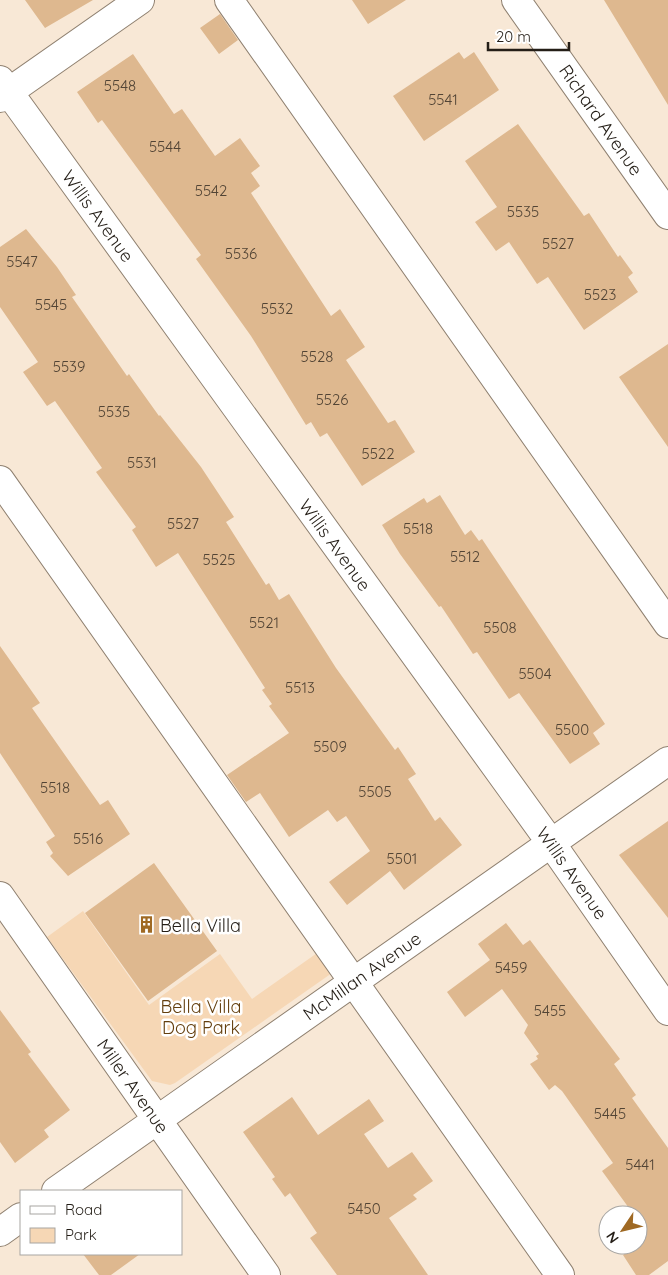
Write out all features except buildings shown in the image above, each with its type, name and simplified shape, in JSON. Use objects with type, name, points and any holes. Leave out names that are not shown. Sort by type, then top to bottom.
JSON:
[{"type":"street","points":[[3,90],[140,0]]},
{"type":"street","points":[[229,0],[668,624]]},
{"type":"street","name":"Richard Avenue","points":[[516,0],[668,215]]},
{"type":"street","name":"Willis Avenue","points":[[3,90],[551,843],[668,1011]]},
{"type":"street","points":[[0,480],[560,1275]]},
{"type":"street","name":"McMillan Avenue","points":[[57,1190],[668,761]]},
{"type":"street","name":"Miller Avenue","points":[[0,896],[266,1275]]},
{"type":"street","points":[[0,1232],[20,1218]]},
{"type":"green space","name":"Bella Villa Dog Park","points":[[83,911],[149,1005],[220,954],[252,999],[320,951],[332,973],[175,1083],[170,1085],[152,1081],[47,937]]},
{"type":"place","name":"Bella Villa","points":[[146,925]]}]
